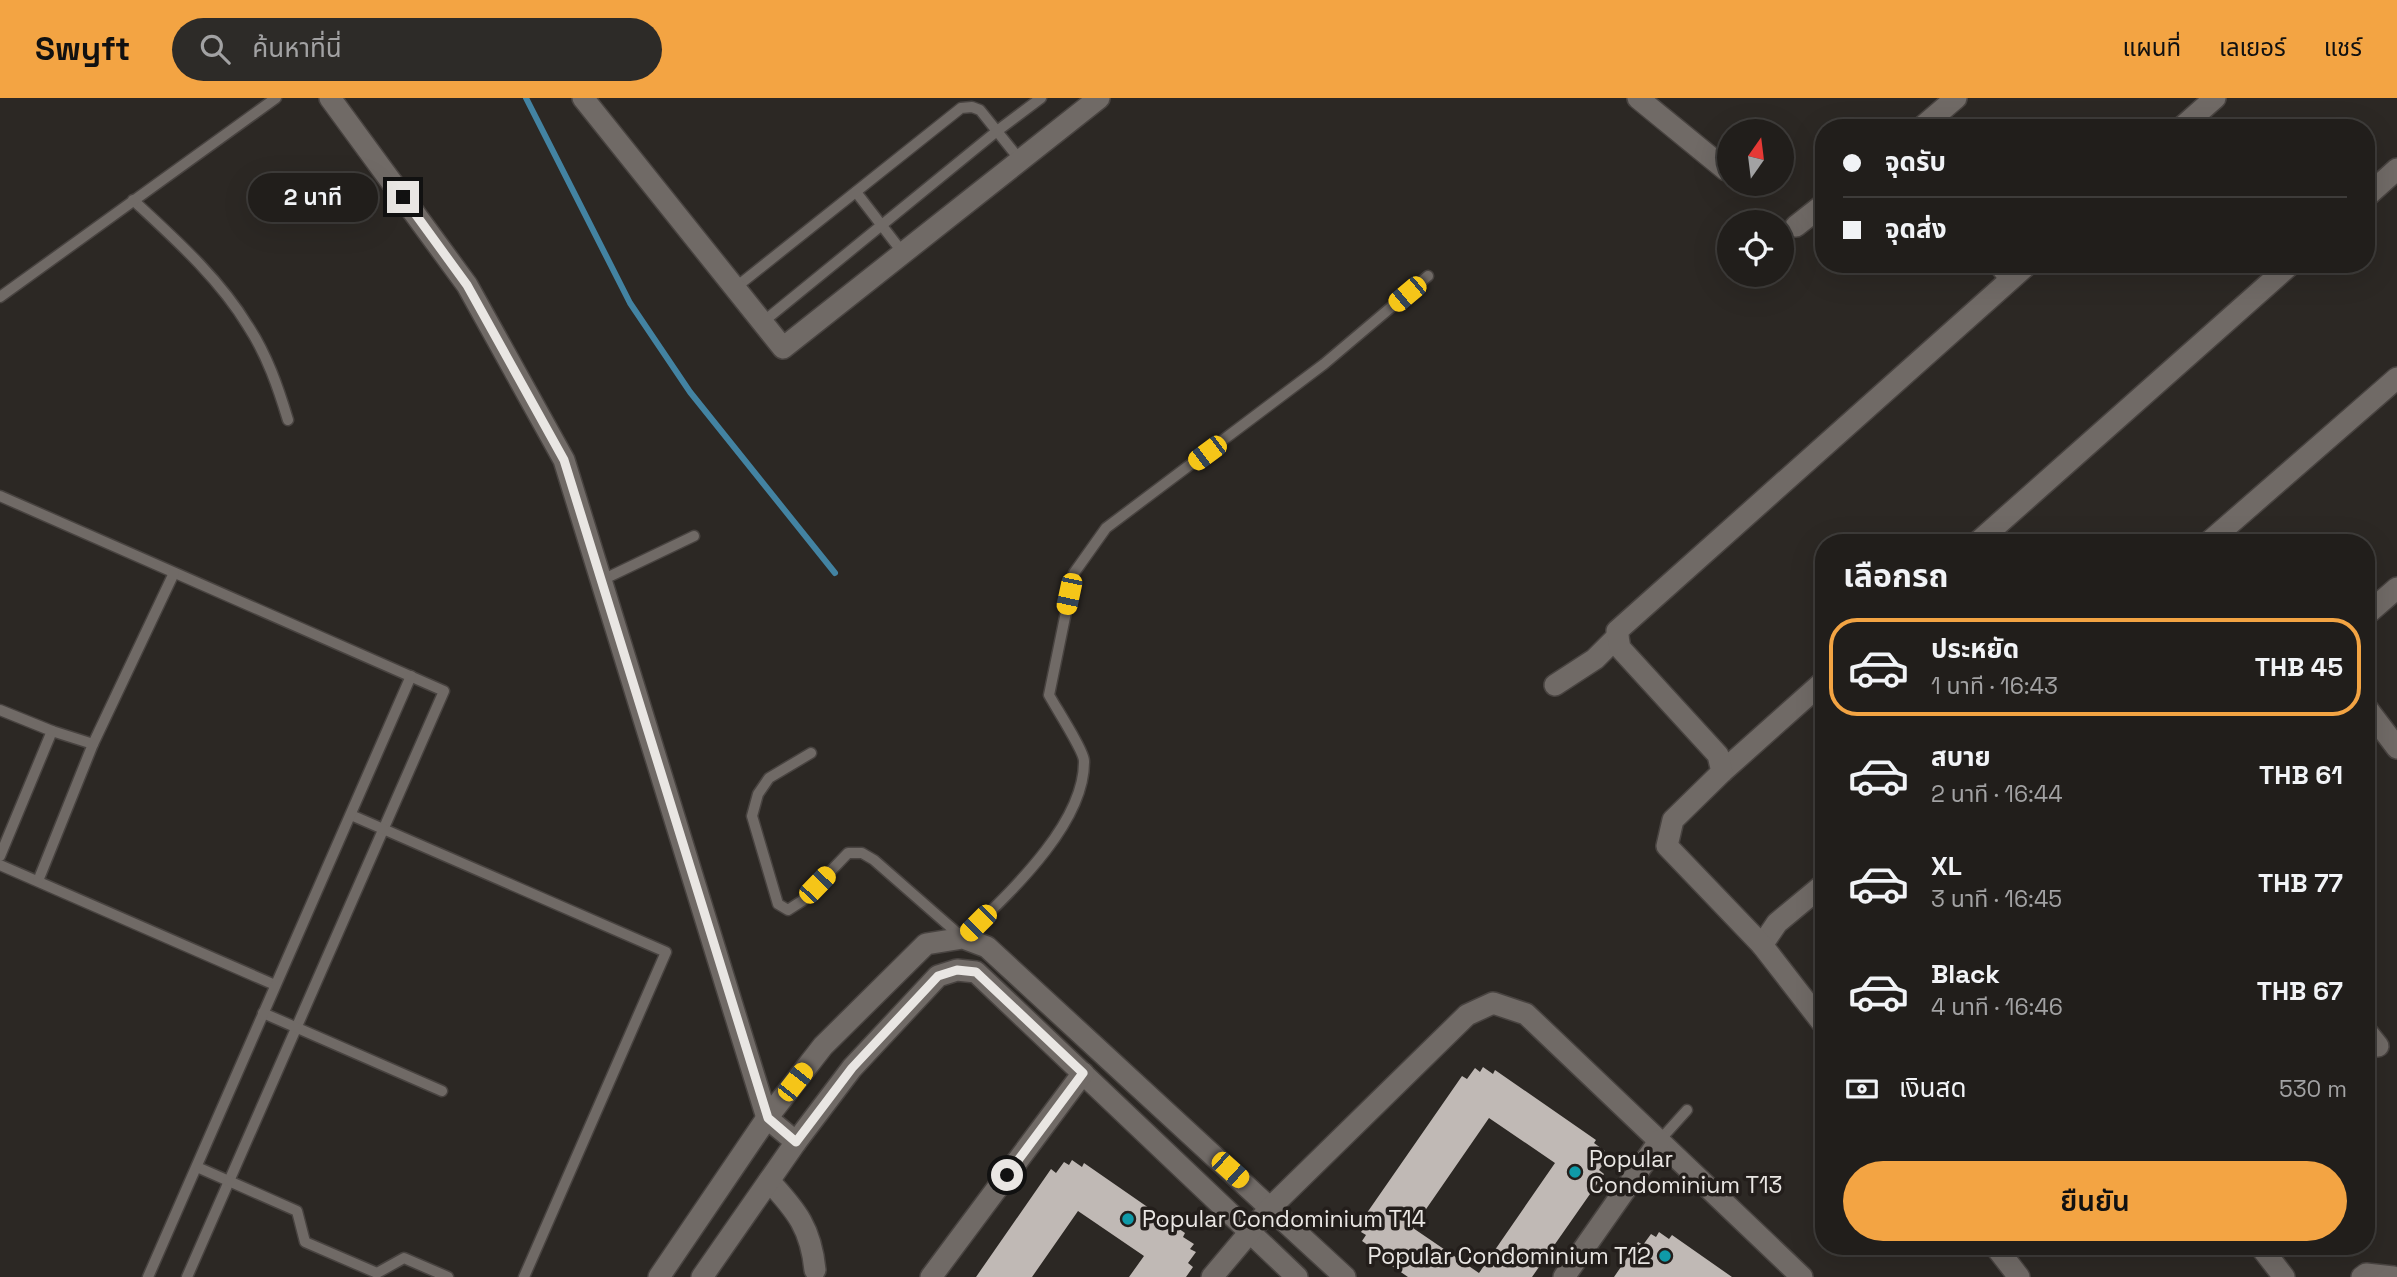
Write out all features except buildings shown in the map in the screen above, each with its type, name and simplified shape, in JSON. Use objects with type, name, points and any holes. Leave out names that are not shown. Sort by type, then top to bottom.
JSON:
[{"type":"street","points":[[330,98],[467,285],[564,460],[768,1118],[796,1142]]},
{"type":"street","points":[[583,98],[783,348],[1099,98]]},
{"type":"street","points":[[1637,98],[1717,163]]},
{"type":"street","points":[[1932,119],[1956,98]]},
{"type":"street","points":[[2191,119],[2214,98]]},
{"type":"street","points":[[2375,189],[2397,169]]},
{"type":"street","points":[[1796,226],[1815,211]]},
{"type":"street","points":[[1722,772],[1718,755],[1620,648],[1617,631],[2018,273]]},
{"type":"street","points":[[1987,534],[2281,273]]},
{"type":"street","points":[[2218,534],[2397,378]]},
{"type":"street","points":[[2375,607],[2397,588]]},
{"type":"street","points":[[1555,685],[1595,659],[1618,636]]},
{"type":"street","points":[[1815,689],[1673,820],[1667,846],[1762,945],[1815,1013]]},
{"type":"street","points":[[2375,719],[2397,748]]},
{"type":"street","points":[[1762,945],[1777,923],[1815,891]]},
{"type":"street","points":[[957,970],[963,938]]},
{"type":"street","points":[[659,1277],[768,1118],[823,1046],[926,944],[963,938],[987,947],[1345,1277]]},
{"type":"street","points":[[702,1277],[796,1142],[852,1068],[938,976],[957,970],[976,972],[1297,1277]]},
{"type":"street","points":[[1212,1277],[1271,1207],[1466,1015],[1493,1003],[1526,1014],[1802,1277]]},
{"type":"street","points":[[931,1277],[1083,1073]]},
{"type":"street","points":[[1564,1277],[1660,1140]]},
{"type":"street","points":[[769,1181],[792,1205],[801,1221],[813,1246],[815,1270]]},
{"type":"street","points":[[2002,1255],[2020,1277]]},
{"type":"street","points":[[2267,1255],[2284,1277]]},
{"type":"street","points":[[2362,1277],[2393,1277]]},
{"type":"lane","points":[[0,297],[276,98]]},
{"type":"lane","points":[[763,322],[1041,98]]},
{"type":"lane","points":[[735,288],[961,108],[972,107],[980,110],[1020,160]]},
{"type":"lane","points":[[856,192],[903,253]]},
{"type":"lane","points":[[133,200],[214,281],[248,325],[276,382],[288,420]]},
{"type":"lane","points":[[1999,273],[2007,283]]},
{"type":"lane","points":[[811,753],[769,778],[758,794],[752,816],[778,904],[788,910],[802,901],[848,853],[862,853],[874,860],[963,938],[1007,894],[1055,838],[1079,794],[1084,759],[1049,695],[1074,573],[1106,528],[1324,364],[1428,276]]},
{"type":"lane","points":[[0,496],[444,691],[187,1277]]},
{"type":"lane","points":[[600,581],[694,536]]},
{"type":"lane","points":[[38,881],[93,744],[174,573]]},
{"type":"lane","points":[[148,1277],[411,676]]},
{"type":"lane","points":[[0,710],[93,744]]},
{"type":"lane","points":[[0,856],[52,731]]},
{"type":"lane","points":[[351,815],[666,952],[524,1277]]},
{"type":"lane","points":[[0,865],[275,985]]},
{"type":"lane","points":[[263,1013],[442,1091]]},
{"type":"lane","points":[[1660,1140],[1687,1110]]},
{"type":"lane","points":[[197,1167],[297,1211],[305,1242],[377,1273],[404,1258],[448,1277]]},
{"type":"waterway","points":[[526,98],[630,303],[690,392],[835,573]]},
{"type":"place","name":"Popular Condominium T13","points":[[1575,1172]]},
{"type":"place","name":"Popular Condominium T14","points":[[1128,1219]]},
{"type":"place","name":"Popular Condominium T12","points":[[1665,1256]]},
{"type":"route","points":[[403,197],[467,285],[564,460],[768,1118],[796,1142],[852,1068],[938,976],[957,970],[976,972],[1083,1073],[1007,1175]]}]
